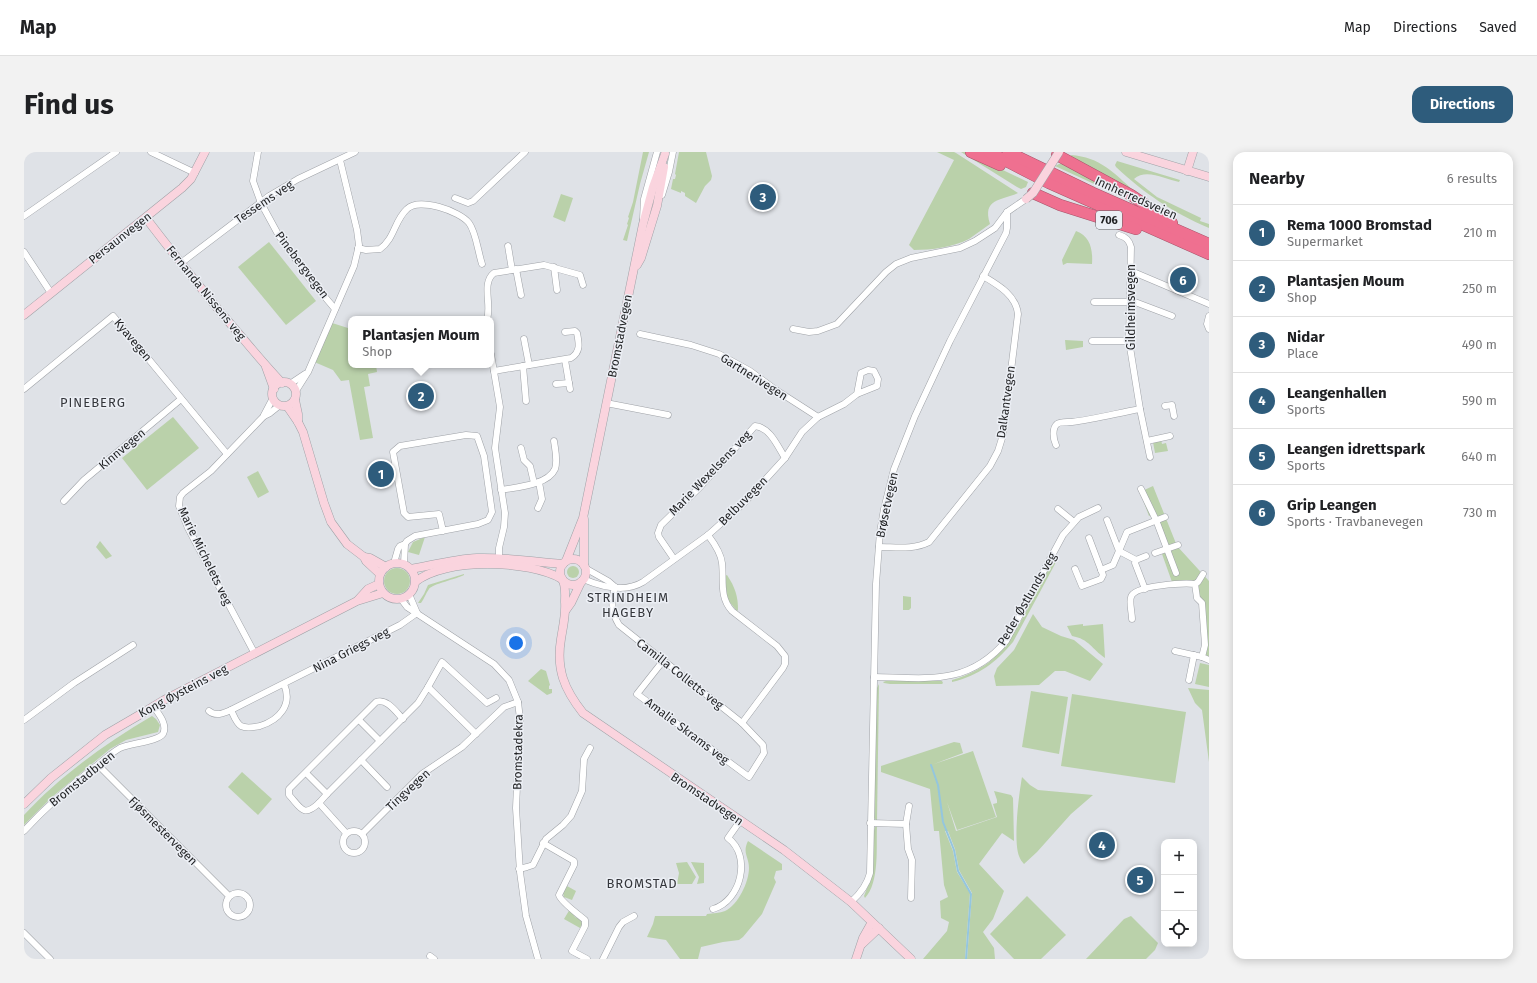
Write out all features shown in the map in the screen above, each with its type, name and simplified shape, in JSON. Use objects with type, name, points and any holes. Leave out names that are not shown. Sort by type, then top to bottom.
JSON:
[{"type":"highway","name":"706","points":[[971,152],[1000,165],[1051,178]]},
{"type":"highway","name":"706","points":[[989,152],[1051,178]]},
{"type":"highway","name":"706","points":[[1008,152],[1051,178]]},
{"type":"highway","name":"706","points":[[1023,152],[1051,178]]},
{"type":"highway","name":"706","points":[[1058,153],[1082,169],[1131,195],[1189,240]]},
{"type":"highway","name":"Innherredsveien","points":[[1051,178],[1189,240],[1209,254]]},
{"type":"highway","name":"706","points":[[1030,196],[1189,240]]},
{"type":"highway","name":"Innherredsveien","points":[[1189,240],[1209,244]]},
{"type":"street","points":[[24,216],[116,152]]},
{"type":"street","points":[[151,152],[195,173]]},
{"type":"street","name":"Persaunvegen","points":[[24,315],[182,188],[195,173],[205,152]]},
{"type":"street","name":"Pinebergvegen","points":[[258,152],[253,181],[261,202],[279,236],[309,278],[335,308]]},
{"type":"street","name":"Tessems veg","points":[[181,263],[261,202],[298,179],[340,160],[353,152]]},
{"type":"street","points":[[455,198],[468,202],[473,201],[524,152]]},
{"type":"street","name":"Bromstadvegen","points":[[634,269],[641,258],[657,206],[665,187],[673,152]]},
{"type":"street","points":[[1126,152],[1209,177]]},
{"type":"street","points":[[1187,171],[1194,152]]},
{"type":"street","name":"Bromstadvegen","points":[[657,206],[664,170],[662,153]]},
{"type":"street","name":"Bromstadvegen","points":[[584,567],[584,518],[643,224],[662,153]]},
{"type":"street","points":[[793,329],[809,332],[818,331],[837,324],[886,272],[896,264],[912,258],[960,248],[995,228],[1006,212],[1030,196],[1058,153]]},
{"type":"street","points":[[298,422],[295,400],[296,391],[308,372],[354,266],[358,248],[358,230],[340,160]]},
{"type":"street","points":[[358,248],[366,250],[380,249],[392,238],[397,223],[407,209],[415,204],[430,205],[459,215],[469,223],[474,234],[482,264]]},
{"type":"street","name":"Brøsetvegen","points":[[851,902],[865,885],[870,873],[876,584],[879,547],[889,490],[901,450],[934,375],[1006,233],[1006,212]]},
{"type":"street","name":"Fernanda Nissens veg","points":[[146,218],[266,367],[286,383]]},
{"type":"street","name":"Gildheimsvegen","points":[[1119,235],[1130,242],[1133,302],[1129,341],[1140,409],[1150,457]]},
{"type":"street","points":[[508,246],[521,295]]},
{"type":"street","points":[[24,252],[51,293]]},
{"type":"street","points":[[488,316],[489,278],[494,273],[544,265],[580,275],[583,285]]},
{"type":"street","points":[[554,267],[557,290]]},
{"type":"street","points":[[1131,271],[1209,304]]},
{"type":"street","name":"Dalkantvegen","points":[[879,547],[910,548],[929,542],[990,466],[998,451],[1002,435],[1018,314],[1012,298],[1004,290],[983,276]]},
{"type":"street","points":[[1094,302],[1133,302],[1172,316]]},
{"type":"street","name":"Kyavegen","points":[[24,389],[112,316],[227,454]]},
{"type":"street","points":[[1209,316],[1207,324],[1209,329]]},
{"type":"street","points":[[494,371],[565,360],[575,356],[579,349],[576,331],[566,332]]},
{"type":"street","name":"Gartnerivegen","points":[[640,334],[691,345],[719,354],[750,371],[818,417]]},
{"type":"street","points":[[524,339],[526,400]]},
{"type":"street","points":[[1092,341],[1129,341]]},
{"type":"street","points":[[565,360],[570,390]]},
{"type":"street","name":"Fernanda Nissens veg","points":[[266,367],[274,389]]},
{"type":"street","points":[[493,368],[500,412],[495,448],[505,520],[499,558]]},
{"type":"street","points":[[308,372],[286,383],[279,384],[274,389],[273,398],[284,406],[298,422],[307,443],[331,522],[347,544],[364,557],[370,558],[383,570]]},
{"type":"street","points":[[286,383],[296,391]]},
{"type":"street","points":[[556,384],[569,383]]},
{"type":"street","name":"Belbuvegen","points":[[582,581],[606,587],[628,588],[639,585],[708,535],[744,503],[785,458],[802,432],[818,417],[844,404],[857,394]]},
{"type":"street","name":"Marie Michelets veg","points":[[255,654],[188,528],[179,506],[180,497],[183,493],[204,478],[264,416],[273,398]]},
{"type":"street","name":"Kinnvegen","points":[[64,501],[84,480],[181,399]]},
{"type":"street","points":[[284,406],[295,400]]},
{"type":"street","points":[[606,403],[668,414]]},
{"type":"street","points":[[1165,406],[1172,405],[1174,416]]},
{"type":"street","name":"Marie Michelets veg","points":[[264,416],[284,406]]},
{"type":"street","points":[[1056,445],[1054,440],[1054,428],[1060,423],[1088,420],[1140,409]]},
{"type":"street","name":"Marie Wexelsens veg","points":[[674,559],[659,537],[658,533],[661,525],[700,487],[755,426],[766,430],[785,458]]},
{"type":"street","points":[[394,563],[400,546],[415,536],[443,531],[485,523],[492,515],[484,456],[476,436],[466,435],[400,446],[393,452],[404,512],[408,517],[439,514],[443,531]]},
{"type":"street","points":[[1147,440],[1170,436]]},
{"type":"street","points":[[501,490],[537,483],[549,476],[555,468],[556,459],[554,440]]},
{"type":"street","points":[[521,448],[524,460],[530,466],[542,499],[538,508]]},
{"type":"street","points":[[1141,489],[1156,520],[1176,573]]},
{"type":"street","name":"Peder Østlunds veg","points":[[874,677],[938,679],[960,674],[984,662],[998,651],[1006,641],[1063,535],[1079,517],[1098,508]]},
{"type":"street","points":[[1058,509],[1074,522]]},
{"type":"street","points":[[1101,570],[1113,565],[1120,552],[1127,532],[1165,517]]},
{"type":"street","name":"Bromstadvegen","points":[[564,563],[584,518]]},
{"type":"street","points":[[1107,520],[1120,552],[1136,560],[1146,556]]},
{"type":"street","points":[[708,535],[719,553],[721,560],[723,592],[726,604],[732,611],[777,646],[785,656],[785,664],[783,668],[742,722]]},
{"type":"street","points":[[1075,569],[1082,586],[1101,579],[1103,575],[1089,538]]},
{"type":"street","points":[[404,564],[405,544]]},
{"type":"street","points":[[1155,553],[1178,545]]},
{"type":"street","points":[[411,569],[463,559],[499,558],[564,563],[573,559],[581,562],[586,572],[582,581],[572,585],[549,572],[504,564],[486,564],[445,569],[425,576],[415,582]]},
{"type":"street","points":[[1136,560],[1135,563],[1145,589]]},
{"type":"street","points":[[394,563],[404,564],[411,569],[415,577],[415,582],[409,594],[401,599],[392,598],[383,593],[379,584],[383,570],[394,563]]},
{"type":"street","points":[[563,580],[560,571],[564,563]]},
{"type":"street","points":[[584,567],[608,581],[615,587]]},
{"type":"street","points":[[1132,619],[1132,594],[1153,586],[1195,584],[1203,574]]},
{"type":"street","name":"Bromstadvegen","points":[[563,580],[566,590],[566,610],[559,660],[562,676],[574,701],[583,712],[784,850],[851,902],[911,959]]},
{"type":"street","name":"Bromstadvegen","points":[[566,610],[572,603],[582,581]]},
{"type":"street","name":"Kong Øysteins veg","points":[[357,601],[368,590],[379,584]]},
{"type":"street","points":[[1195,584],[1197,598],[1202,603],[1205,645],[1202,657]]},
{"type":"street","name":"Camilla Colletts veg","points":[[615,587],[612,609],[619,625],[742,722],[763,745],[764,753]]},
{"type":"street","name":"Kong Øysteins veg","points":[[24,804],[51,778],[105,735],[153,706],[357,601],[383,593]]},
{"type":"street","points":[[409,594],[417,613]]},
{"type":"street","name":"Bromstadekra","points":[[401,599],[407,607],[499,668],[512,687],[518,702],[520,719],[516,808],[519,868],[526,916],[538,959]]},
{"type":"street","name":"Nina Griegs veg","points":[[209,711],[213,714],[219,715],[231,710],[400,625],[417,613]]},
{"type":"street","points":[[24,720],[74,683],[134,645]]},
{"type":"street","points":[[1175,651],[1209,660]]},
{"type":"street","points":[[1189,680],[1194,655]]},
{"type":"street","name":"Amalie Skrams veg","points":[[663,661],[637,694],[749,777],[764,753]]},
{"type":"street","points":[[403,719],[387,703],[380,701],[376,702],[289,789],[289,795],[302,810],[311,811],[403,719],[418,703],[442,662],[487,703],[496,698]]},
{"type":"street","points":[[231,710],[238,723],[245,727],[259,726],[274,720],[282,713],[286,703],[287,694],[284,684]]},
{"type":"street","points":[[428,687],[476,734]]},
{"type":"street","name":"Tingvegen","points":[[362,834],[416,779],[462,747],[504,707],[518,702]]},
{"type":"street","name":"Bromstadbuen","points":[[24,830],[55,799],[121,748],[161,736],[164,731],[164,725],[153,706]]},
{"type":"street","points":[[359,720],[380,741]]},
{"type":"street","points":[[519,868],[527,868],[533,865],[543,843],[567,821],[583,787],[584,759],[590,748]]},
{"type":"street","name":"Tingvegen","points":[[361,760],[387,787]]},
{"type":"street","name":"Fjøsmestervegen","points":[[98,765],[229,896]]},
{"type":"street","points":[[306,773],[327,794]]},
{"type":"street","points":[[319,803],[346,833]]},
{"type":"street","points":[[909,806],[906,824],[908,849],[912,860],[911,898]]},
{"type":"street","points":[[713,909],[724,905],[740,877],[742,868],[737,847],[735,842],[728,838],[740,821]]},
{"type":"street","points":[[870,823],[906,824]]},
{"type":"street","points":[[354,830],[362,834],[365,838],[365,846],[358,852],[350,853],[343,846],[343,837],[346,833],[354,830]]},
{"type":"street","points":[[543,843],[574,861],[574,865],[558,895],[561,900],[585,920],[585,926],[572,951],[587,959]]},
{"type":"street","points":[[239,892],[246,896],[250,903],[250,907],[243,916],[236,917],[229,913],[226,903],[229,896],[239,892]]},
{"type":"street","points":[[602,959],[619,927],[623,922],[634,916]]},
{"type":"street","points":[[856,959],[872,922]]},
{"type":"street","points":[[862,944],[879,928]]},
{"type":"street","points":[[24,933],[50,959]]},
{"type":"green space","points":[[643,152],[649,152],[627,241],[623,240],[628,225],[628,217],[633,202]]},
{"type":"green space","points":[[679,152],[706,152],[712,176],[696,203],[685,196],[685,193],[671,189],[673,179],[675,179],[676,175]]},
{"type":"green space","points":[[937,152],[956,153],[1018,193],[1000,199],[991,205],[988,216],[990,224],[969,239],[942,248],[914,250],[909,245],[954,160]]},
{"type":"green space","points":[[961,152],[965,152],[1028,182],[1026,187],[1021,189],[1017,187]]},
{"type":"green space","points":[[1071,155],[1090,159],[1106,167],[1134,191],[1072,159]]},
{"type":"green space","points":[[1117,161],[1180,180],[1179,182],[1150,174],[1144,174],[1134,179],[1157,197],[1201,218],[1200,221],[1209,224],[1209,228],[1183,216],[1148,194],[1116,167],[1115,165]]},
{"type":"green space","points":[[1064,164],[1129,200],[1055,166]]},
{"type":"green space","points":[[561,194],[573,198],[565,222],[553,217]]},
{"type":"green space","points":[[1076,231],[1085,236],[1090,244],[1092,264],[1067,263],[1063,265],[1062,260]]},
{"type":"green space","points":[[269,242],[316,301],[286,325],[238,267]]},
{"type":"green space","points":[[329,322],[348,328],[348,368],[376,368],[377,372],[368,374],[370,386],[364,387],[373,438],[360,440],[349,380],[341,381],[333,370],[312,361]]},
{"type":"green space","points":[[1065,340],[1083,341],[1083,347],[1066,350]]},
{"type":"green space","points":[[173,417],[199,448],[147,490],[122,458]]},
{"type":"green space","points":[[1161,440],[1162,444],[1166,443],[1168,451],[1155,453],[1153,442]]},
{"type":"green space","points":[[258,471],[269,492],[258,498],[247,477]]},
{"type":"green space","points":[[1153,486],[1177,546],[1209,581],[1209,658],[1204,655],[1205,605],[1199,596],[1197,584],[1191,580],[1172,582],[1162,554],[1166,552],[1152,515],[1149,516],[1140,492]]},
{"type":"green space","points":[[425,537],[419,555],[408,552],[413,542]]},
{"type":"green space","points":[[100,541],[112,556],[106,559],[96,547]]},
{"type":"green space","points":[[1056,556],[1055,564],[1013,642],[1000,656],[979,672],[952,682],[952,680],[979,669],[998,654],[1006,645],[1020,623]]},
{"type":"green space","points":[[571,566],[575,566],[579,572],[575,578],[571,578],[567,574],[567,570]]},
{"type":"green space","points":[[397,568],[406,572],[410,581],[406,590],[397,594],[388,590],[384,581],[388,572]]},
{"type":"green space","points":[[464,574],[461,577],[431,587],[421,603],[418,603],[428,585]]},
{"type":"green space","points":[[727,575],[736,592],[738,605],[737,611],[727,599],[725,576]]},
{"type":"green space","points":[[903,596],[911,597],[911,608],[909,610],[903,610]]},
{"type":"green space","points":[[1033,614],[1042,627],[1074,640],[1103,664],[1090,681],[1065,671],[1055,671],[1039,685],[996,686],[994,676],[997,668],[1014,650]]},
{"type":"green space","points":[[1083,624],[1083,626],[1103,624],[1105,658],[1082,639],[1072,636],[1067,626]]},
{"type":"green space","points":[[1200,663],[1209,665],[1209,687],[1195,684]]},
{"type":"green space","points":[[541,669],[546,671],[550,685],[549,689],[552,689],[552,693],[547,695],[528,681]]},
{"type":"green space","points":[[942,681],[943,683],[890,684],[883,682]]},
{"type":"green space","points":[[879,684],[877,821],[874,818],[876,690]]},
{"type":"green space","points":[[1188,688],[1209,690],[1209,762],[1202,710],[1195,703]]},
{"type":"green space","points":[[1031,691],[1068,697],[1059,754],[1022,747]]},
{"type":"green space","points":[[1072,694],[1186,712],[1175,783],[1061,766]]},
{"type":"green space","points":[[152,716],[160,725],[158,732],[126,740],[110,749],[52,797],[24,825],[24,815],[68,774],[118,737]]},
{"type":"green space","points":[[954,742],[960,743],[963,753],[934,764],[973,751],[996,817],[957,830],[947,802],[956,831],[997,817],[993,804],[997,803],[994,791],[1011,795],[1013,798],[1014,841],[1002,833],[979,864],[1004,891],[993,919],[983,932],[994,948],[995,959],[967,959],[972,893],[959,870],[955,849],[948,831],[945,831],[953,851],[957,872],[970,893],[965,959],[923,959],[947,931],[949,922],[941,918],[940,901],[948,897],[944,885],[939,831],[934,831],[930,789],[881,772],[881,766]]},
{"type":"green space","points":[[242,772],[272,799],[258,815],[228,787]]},
{"type":"green space","points":[[1022,777],[1038,790],[1093,795],[1071,814],[1037,852],[1024,864],[1017,849],[1017,817]]},
{"type":"green space","points":[[877,826],[875,873],[870,891],[865,898],[864,896],[872,876],[874,831],[875,827]]},
{"type":"green space","points":[[748,841],[782,864],[782,870],[776,871],[774,878],[776,882],[762,914],[743,937],[739,940],[701,947],[698,959],[680,959],[666,940],[647,937],[655,916],[706,916],[707,914],[723,912],[730,908],[742,892],[749,874],[749,864],[746,852],[746,845]]},
{"type":"green space","points":[[687,862],[696,877],[692,884],[677,884],[679,873],[676,863]]},
{"type":"green space","points":[[691,862],[704,863],[704,883],[697,884],[699,877]]},
{"type":"green space","points":[[567,886],[576,891],[572,900],[564,897],[563,893]]},
{"type":"green space","points":[[1027,896],[1066,935],[1041,959],[1014,959],[990,934]]},
{"type":"green space","points":[[570,909],[575,917],[581,920],[582,924],[580,928],[564,919]]},
{"type":"green space","points":[[1131,916],[1158,943],[1155,950],[1146,959],[1086,959],[1124,919]]},
{"type":"waterway","points":[[931,765],[938,785],[943,822],[954,850],[958,871],[971,894],[966,959]]},
{"type":"place","name":"Nidar","points":[[763,197]]},
{"type":"place","name":"Grip Leangen","points":[[1183,280]]},
{"type":"place","name":"Plantasjen Moum","points":[[421,396]]},
{"type":"place","name":"Rema 1000 Bromstad","points":[[381,474]]},
{"type":"place","name":"Leangenhallen","points":[[1102,845]]},
{"type":"place","name":"Leangen idrettspark","points":[[1140,880]]},
{"type":"district","name":"PINEBERG","points":[[93,402]]},
{"type":"district","name":"STRINDHEIM HAGEBY","points":[[628,604]]},
{"type":"district","name":"BROMSTAD","points":[[642,883]]}]
